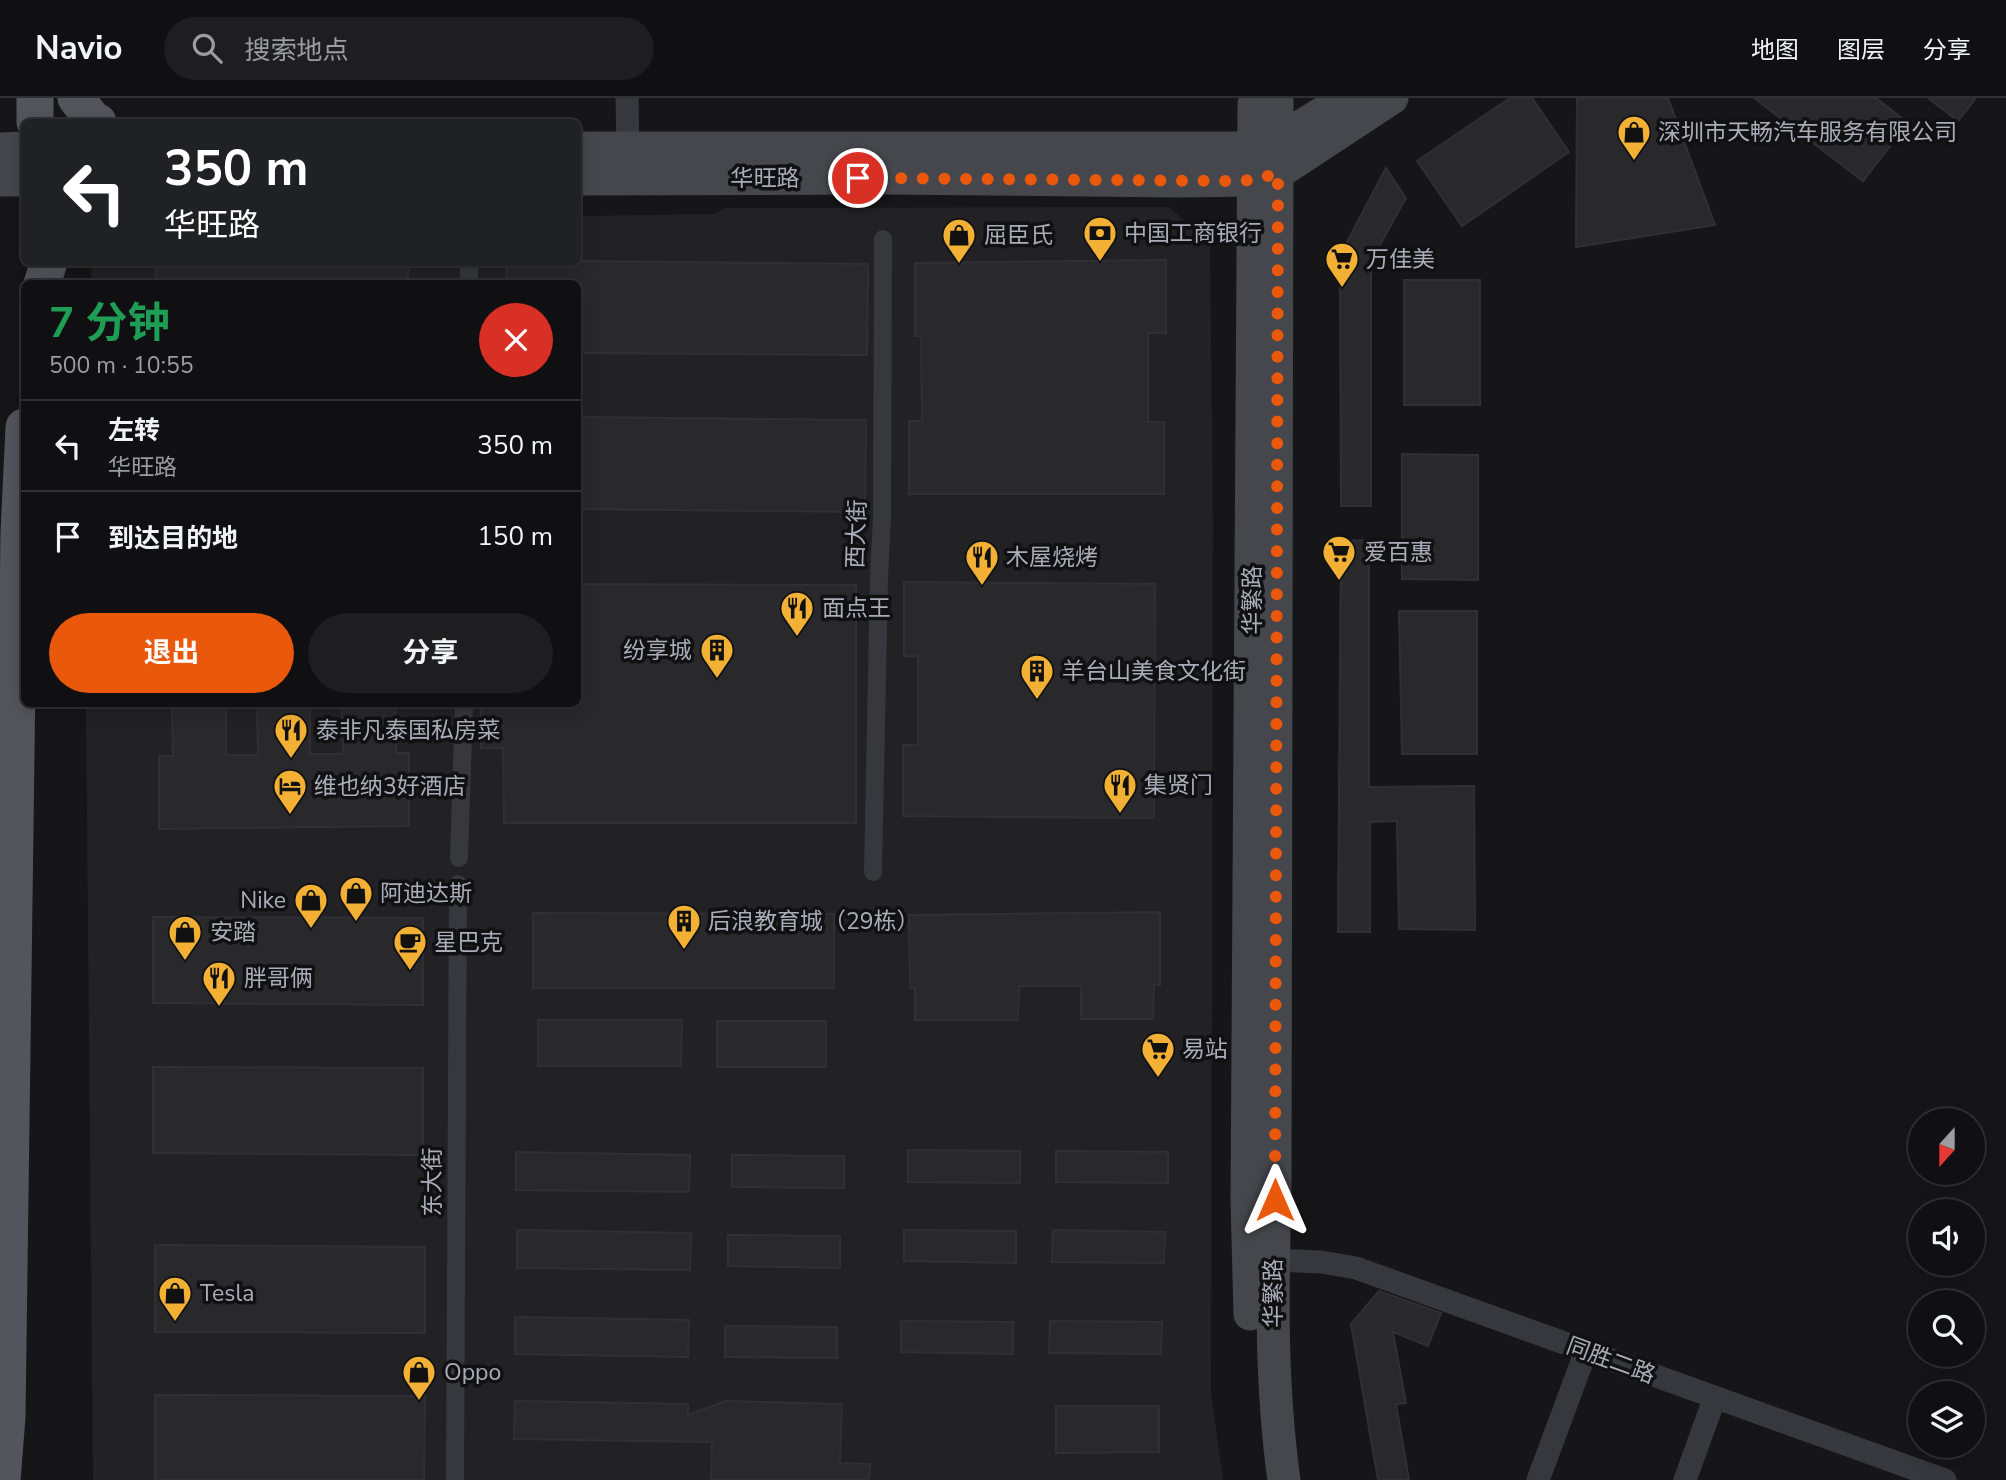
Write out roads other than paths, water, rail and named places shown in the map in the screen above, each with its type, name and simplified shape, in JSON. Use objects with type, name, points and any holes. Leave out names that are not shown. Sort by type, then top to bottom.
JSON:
[{"type":"main road","points":[[35,98],[35,119]]},
{"type":"main road","points":[[76,98],[92,119]]},
{"type":"main road","name":"华繁路","points":[[1254,98],[1266,160],[1275,1172],[1273,1370],[1284,1480]]},
{"type":"main road","name":"华繁路","points":[[1261,1480],[1251,1371],[1247,1200],[1266,160],[1277,98]]},
{"type":"main road","points":[[1266,160],[1347,98]]},
{"type":"main road","points":[[1266,160],[1392,98]]},
{"type":"main road","points":[[0,149],[21,148]]},
{"type":"main road","name":"华旺路","points":[[581,148],[1266,160]]},
{"type":"main road","name":"华旺路","points":[[581,179],[886,177],[1177,181],[1266,160]]},
{"type":"main road","points":[[0,180],[21,180]]},
{"type":"main road","points":[[2,1480],[7,1417],[21,491]]},
{"type":"main road","points":[[7,1417],[26,1480]]},
{"type":"street","points":[[627,98],[628,148]]},
{"type":"street","name":"西大街","points":[[873,872],[882,516],[883,239]]},
{"type":"street","points":[[459,858],[464,707]]},
{"type":"street","name":"东大街","points":[[455,1480],[458,884]]},
{"type":"street","name":"同胜二路","points":[[1273,1261],[1321,1262],[1356,1268],[1941,1479]]},
{"type":"street","points":[[1538,1480],[1586,1351]]},
{"type":"street","points":[[1685,1480],[1715,1397]]},
{"type":"place","name":"深圳市天畅汽车服务有限公司","points":[[1634,162]]},
{"type":"place","name":"中国工商银行","points":[[1100,263]]},
{"type":"place","name":"屈臣氏","points":[[959,265]]},
{"type":"place","name":"万佳美","points":[[1342,289]]},
{"type":"place","name":"爱百惠","points":[[1339,582]]},
{"type":"place","name":"木屋烧烤","points":[[982,587]]},
{"type":"place","name":"面点王","points":[[797,638]]},
{"type":"place","name":"纷享城","points":[[717,680]]},
{"type":"place","name":"羊台山美食文化街","points":[[1037,701]]},
{"type":"place","name":"泰非凡泰国私房菜","points":[[291,760]]},
{"type":"place","name":"集贤门","points":[[1120,815]]},
{"type":"place","name":"维也纳3好酒店","points":[[290,816]]},
{"type":"place","name":"阿迪达斯","points":[[356,923]]},
{"type":"place","name":"Nike","points":[[311,930]]},
{"type":"place","name":"后浪教育城（29栋）","points":[[684,951]]},
{"type":"place","name":"安踏","points":[[185,962]]},
{"type":"place","name":"星巴克","points":[[410,972]]},
{"type":"place","name":"胖哥俩","points":[[219,1008]]},
{"type":"place","name":"易站","points":[[1158,1079]]},
{"type":"place","name":"Tesla","points":[[175,1323]]},
{"type":"place","name":"Oppo","points":[[419,1402]]}]
